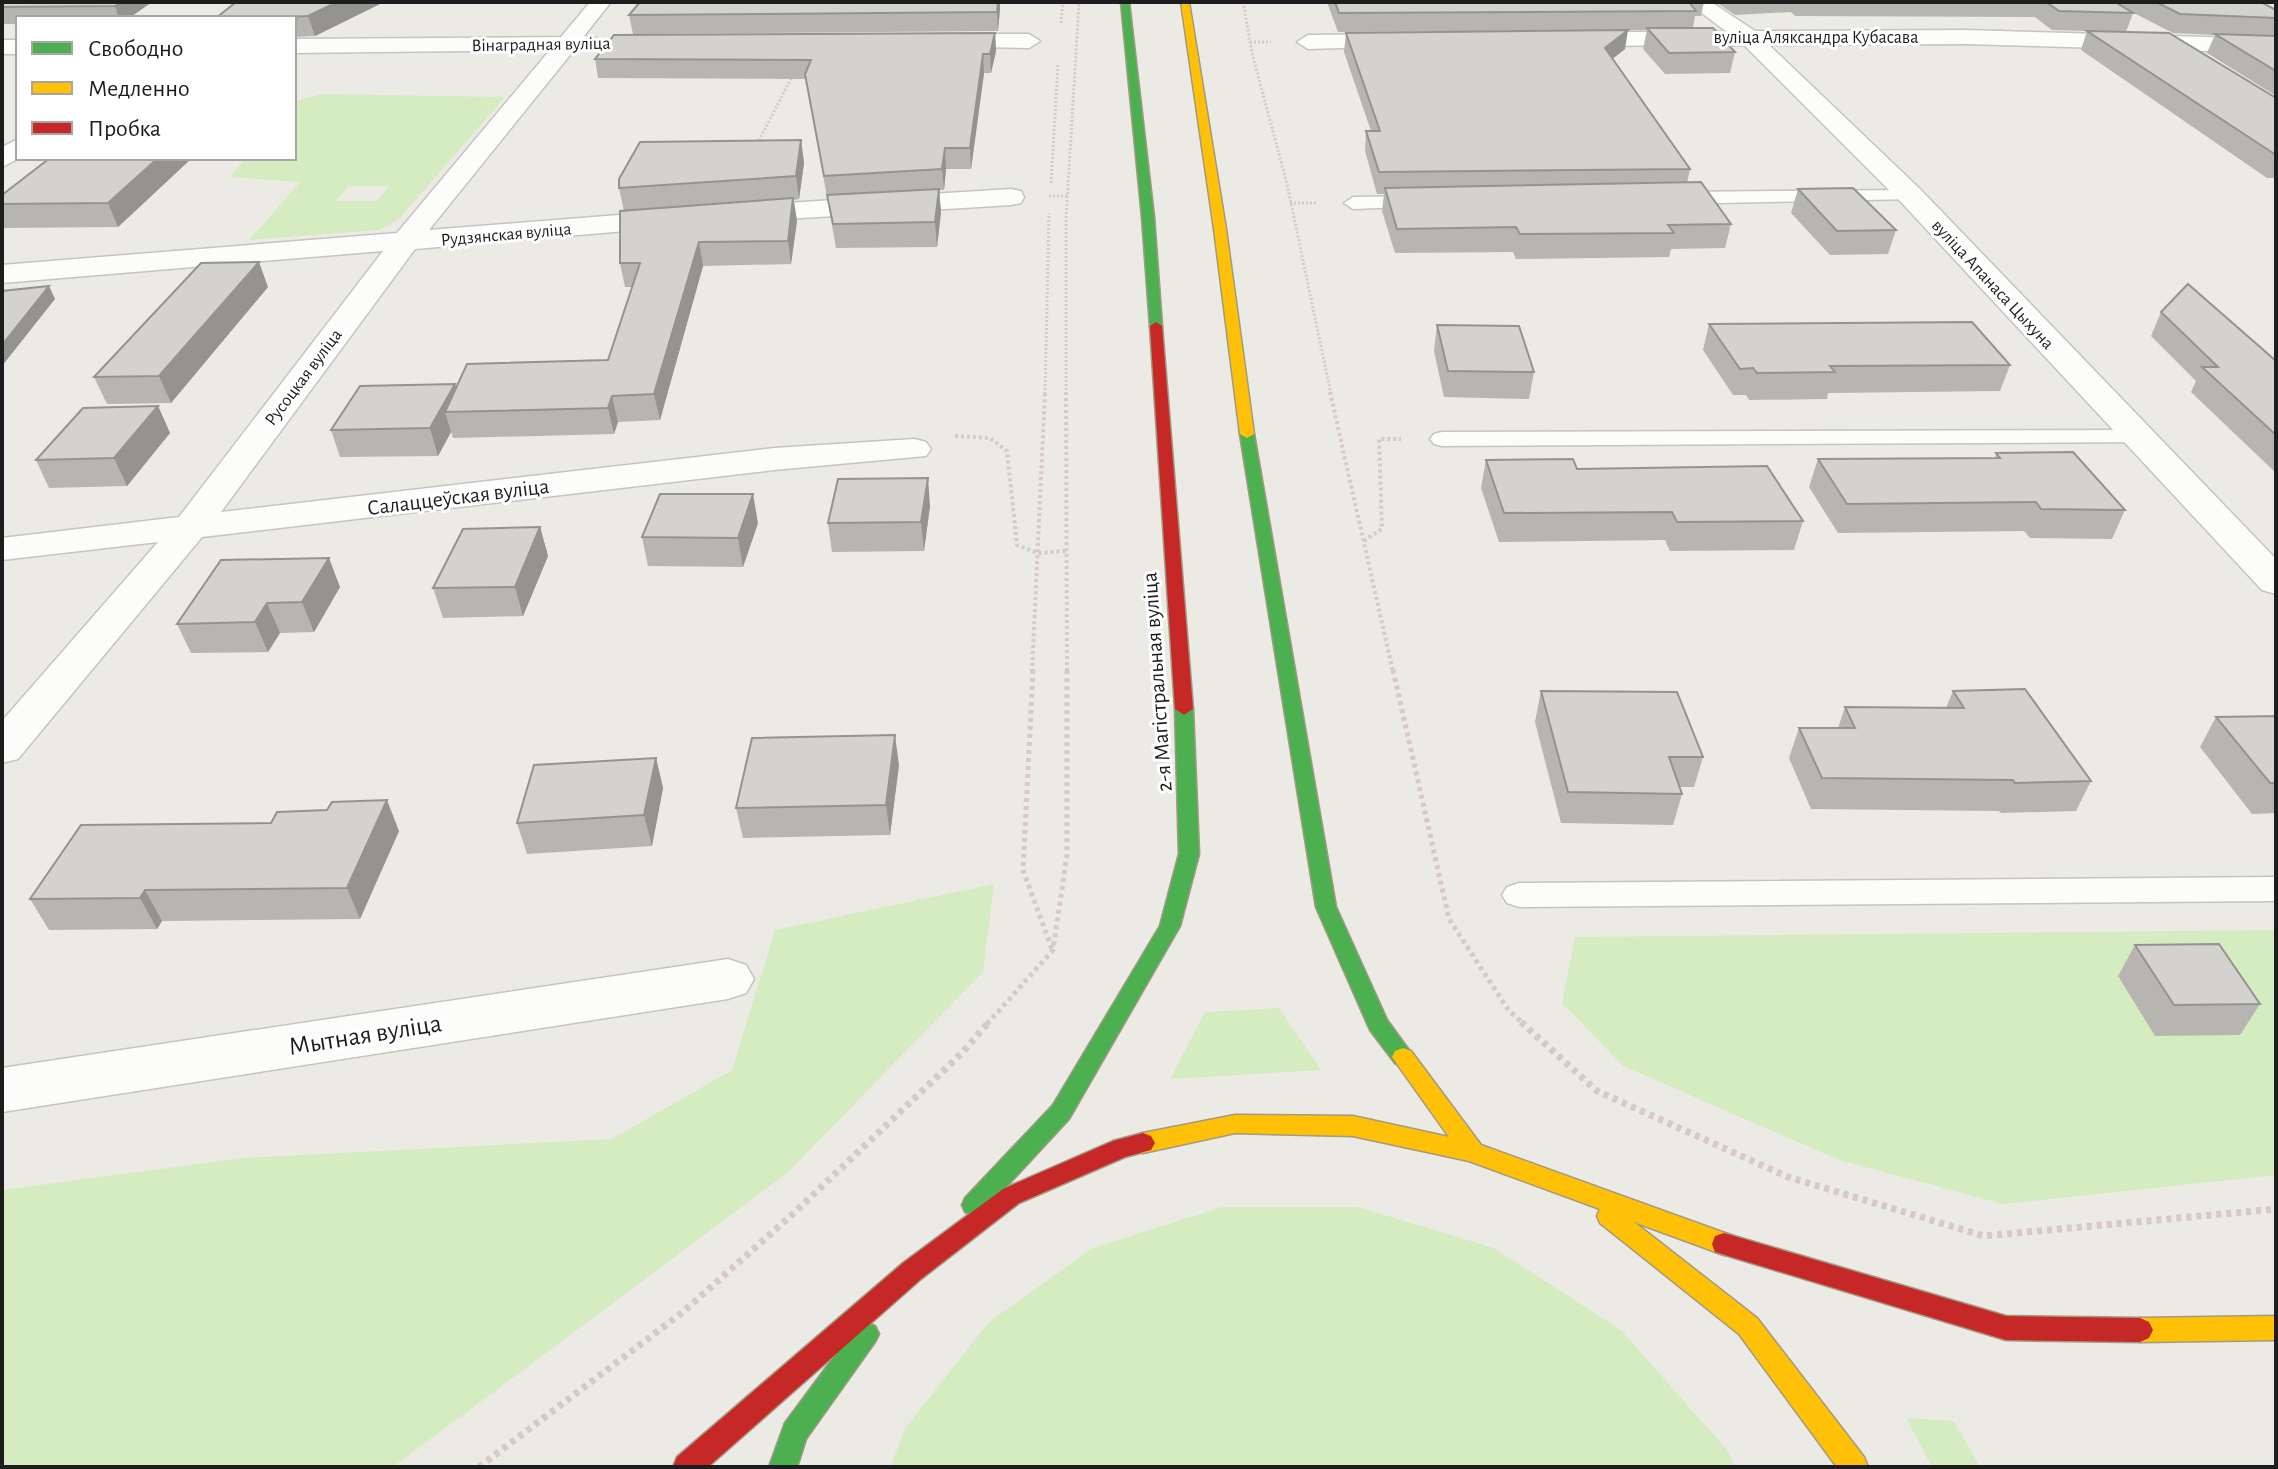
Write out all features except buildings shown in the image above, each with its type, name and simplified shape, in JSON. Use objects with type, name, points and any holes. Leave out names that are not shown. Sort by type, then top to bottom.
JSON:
[{"type":"main road","name":"2-я Магістральная вуліца","points":[[912,1271],[1061,1112],[1170,926],[1189,854],[1188,761],[1148,217],[1125,2]]},
{"type":"main road","points":[[1185,2],[1220,229],[1249,450],[1326,907],[1378,1024],[1473,1152],[1616,1219],[1748,1326],[1854,1467]]},
{"type":"main road","points":[[687,1467],[912,1271],[1011,1196],[1121,1148],[1235,1124],[1353,1126],[1473,1152],[1745,1252],[2006,1328],[2188,1331],[2276,1328]]},
{"type":"main road","points":[[783,1467],[795,1432],[912,1271]]},
{"type":"street","name":"Русоцкая вуліца","points":[[2,749],[190,528],[405,242],[601,2]]},
{"type":"street","name":"вуліца Апанаса Цыхуна","points":[[1697,2],[1749,37],[1910,195],[2276,582]]},
{"type":"street","points":[[2118,16],[2210,69]]},
{"type":"street","name":"вуліца Аляксандра Кубасава","points":[[1544,40],[1965,37],[2276,46]]},
{"type":"street","points":[[920,41],[1029,41]]},
{"type":"street","points":[[1308,42],[1434,41]]},
{"type":"street","name":"Вінаградная вуліца","points":[[296,46],[612,43]]},
{"type":"street","name":"Рудзянская вуліца","points":[[2,274],[720,215],[1011,197]]},
{"type":"street","name":"Салаццеўская вуліца","points":[[2,549],[774,459],[914,449]]},
{"type":"street","name":"Мытная вуліца","points":[[2,1090],[728,979]]},
{"type":"lane","points":[[1655,199],[1910,195]]},
{"type":"lane","points":[[1353,203],[1448,201]]},
{"type":"lane","points":[[1442,439],[2136,437]]},
{"type":"lane","points":[[1519,895],[2276,889]]},
{"type":"path","points":[[1061,28],[1063,2]]},
{"type":"path","points":[[479,1467],[683,1312],[784,1222],[961,1054],[1053,950],[1067,855],[1066,220],[1079,2]]},
{"type":"path","points":[[1243,2],[1252,53],[1287,184],[1309,298],[1449,919],[1509,1011],[1597,1091],[1788,1177],[1984,1236],[2276,1209]]},
{"type":"path","points":[[1050,196],[1058,56]]},
{"type":"path","points":[[720,215],[797,67]]},
{"type":"path","points":[[1049,212],[1038,553],[1023,870],[1053,950]]},
{"type":"path","points":[[914,449],[933,437],[986,435],[1000,442],[1007,451],[1017,545],[1038,553],[1066,551]]},
{"type":"path","points":[[1364,541],[1382,529],[1379,439],[1442,439]]},
{"type":"green space","points":[[320,94],[505,97],[398,220],[379,230],[249,240],[300,182],[230,177],[244,160],[296,160],[296,101]],"holes":[[[349,186],[389,186],[377,201],[336,201]]]},
{"type":"green space","points":[[994,884],[983,972],[786,1174],[393,1467],[2,1467],[2,1190],[243,1158],[612,1139],[732,1070],[775,930]]},
{"type":"green space","points":[[2276,930],[2276,1175],[2003,1204],[1839,1160],[1623,1066],[1562,1003],[1575,937]]},
{"type":"green space","points":[[1279,1008],[1321,1070],[1170,1079],[1205,1012]]},
{"type":"green space","points":[[1222,1207],[1358,1207],[1494,1248],[1621,1330],[1728,1451],[1735,1467],[890,1467],[906,1427],[990,1321],[1093,1248]]},
{"type":"green space","points":[[1906,1418],[1954,1421],[1980,1467],[1932,1467]]},
{"type":"traffic: fast","points":[[1125,2],[1148,217],[1156,326]]},
{"type":"traffic: fast","points":[[1247,434],[1326,907],[1378,1024],[1403,1057]]},
{"type":"traffic: fast","points":[[974,1205],[1061,1112],[1170,926],[1189,854],[1184,709]]},
{"type":"traffic: fast","points":[[783,1467],[795,1432],[866,1334]]},
{"type":"traffic: slow","points":[[1185,2],[1247,434]]},
{"type":"traffic: slow","points":[[1403,1057],[1473,1152],[1486,1158]]},
{"type":"traffic: slow","points":[[1143,1143],[1235,1124],[1353,1126],[1473,1152],[1724,1244]]},
{"type":"traffic: slow","points":[[1609,1216],[1748,1326],[1854,1467]]},
{"type":"traffic: slow","points":[[2140,1330],[2276,1328]]},
{"type":"traffic: jam","points":[[1156,326],[1184,709]]},
{"type":"traffic: jam","points":[[687,1467],[912,1271],[1011,1196],[1121,1148],[1143,1143]]},
{"type":"traffic: jam","points":[[1724,1244],[2006,1328],[2140,1330]]}]
